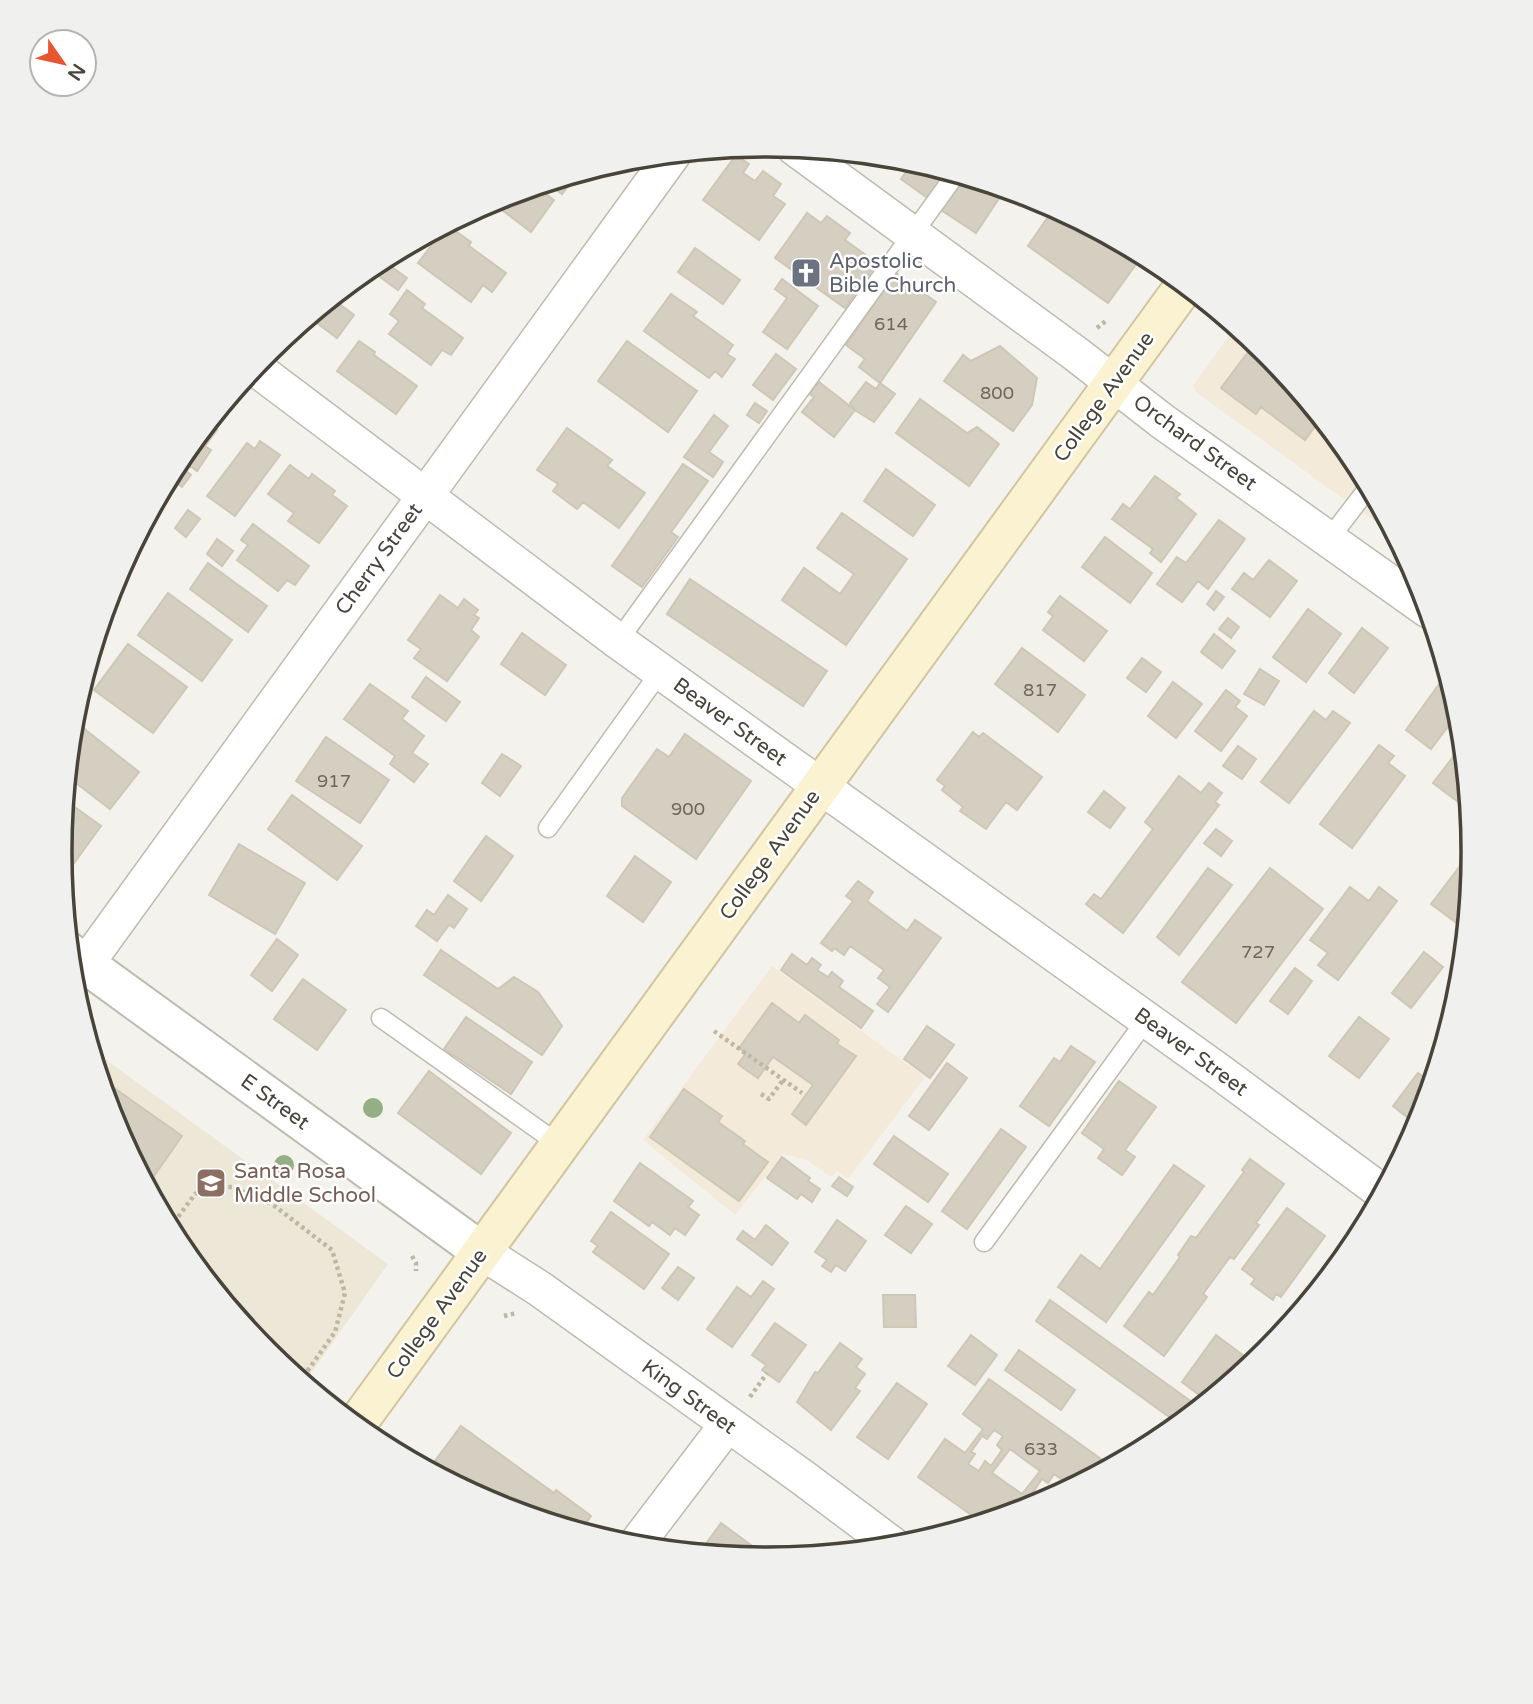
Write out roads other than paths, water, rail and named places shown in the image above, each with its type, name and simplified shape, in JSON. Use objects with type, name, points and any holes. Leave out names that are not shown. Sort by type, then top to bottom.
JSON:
[{"type":"main road","name":"College Avenue","points":[[362,1416],[1179,294]]},
{"type":"street","name":"Orchard Street","points":[[810,159],[1162,421],[1413,599]]},
{"type":"street","name":"Cherry Street","points":[[80,955],[425,495],[665,165]]},
{"type":"street","name":"Beaver Street","points":[[263,374],[660,672],[1375,1187]]},
{"type":"street","name":"E Street","points":[[81,960],[482,1252]]},
{"type":"street","name":"King Street","points":[[482,1252],[540,1289],[882,1537]]},
{"type":"street","points":[[643,1535],[727,1425]]},
{"type":"lane","points":[[618,641],[950,182]]},
{"type":"lane","points":[[1329,539],[1362,496]]},
{"type":"lane","points":[[548,828],[660,672]]},
{"type":"lane","points":[[381,1018],[560,1145]]},
{"type":"lane","points":[[984,1242],[1146,1020]]},
{"type":"place","name":"Apostolic Bible Church","points":[[806,273]]},
{"type":"place","name":"Santa Rosa Middle School","points":[[211,1183]]}]
